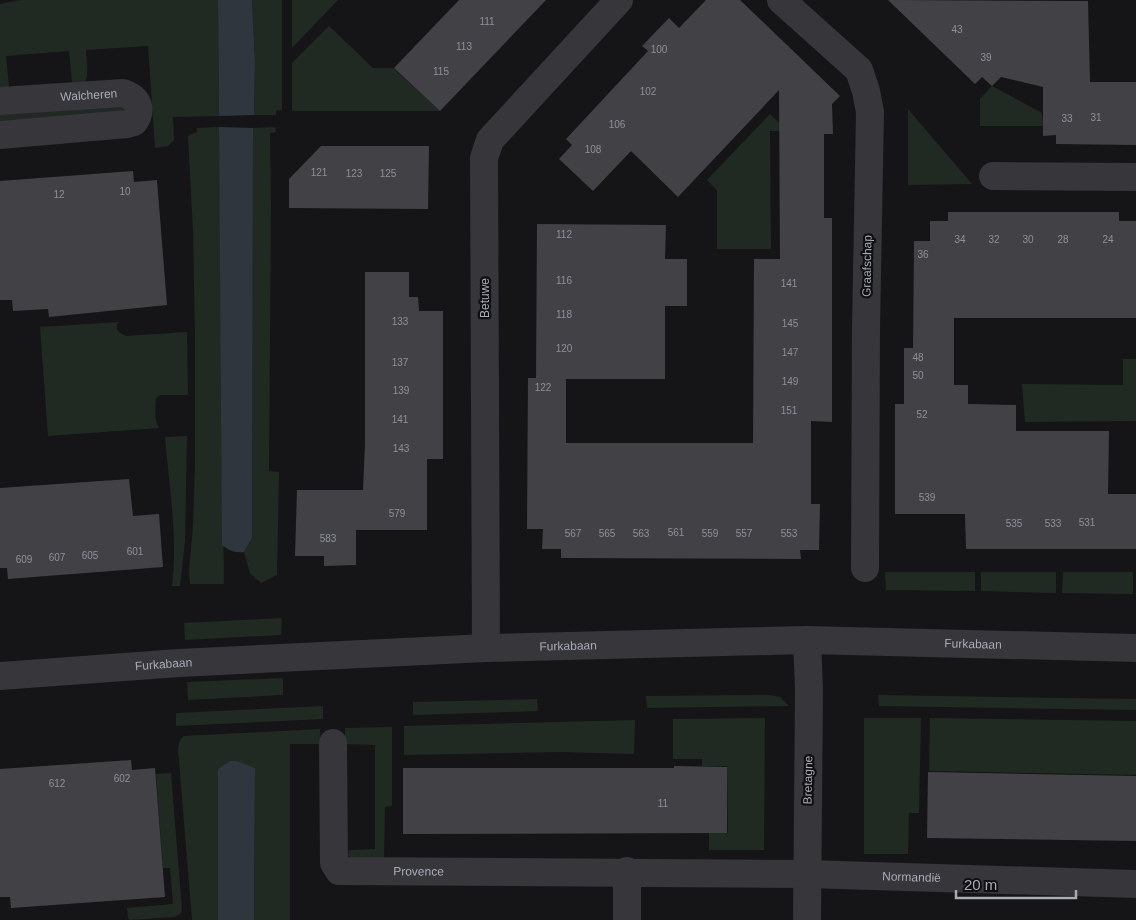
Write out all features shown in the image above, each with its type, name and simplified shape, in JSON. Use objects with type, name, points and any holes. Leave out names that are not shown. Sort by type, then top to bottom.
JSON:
[{"type":"street","name":"Betuwe","points":[[486,648],[484,158],[490,140],[619,0]]},
{"type":"street","name":"Graafschap","points":[[781,0],[860,70],[870,112],[866,328],[865,568]]},
{"type":"street","name":"Walcheren","points":[[0,101],[123,93],[134,98],[139,104],[139,111],[134,122],[127,124],[0,135]]},
{"type":"street","points":[[993,176],[1136,177]]},
{"type":"street","name":"Furkabaan","points":[[0,676],[179,664],[486,648],[807,640],[1136,648]]},
{"type":"street","name":"Bretagne","points":[[807,640],[809,690],[807,920]]},
{"type":"street","name":"Provence","points":[[332,743],[334,863],[340,871],[627,871],[807,874]]},
{"type":"street","points":[[627,871],[627,920]]},
{"type":"street","name":"Normandië","points":[[807,874],[1136,884]]},
{"type":"shaded area","points":[[20,0],[218,0],[219,116],[173,117],[174,140],[168,146],[155,148],[148,46],[86,50],[87,72],[84,84],[74,84],[72,82],[69,51],[6,56],[9,86],[7,89],[0,90],[0,4]]},
{"type":"shaded area","points":[[218,0],[252,0],[255,62],[254,115],[219,116]]},
{"type":"shaded area","points":[[252,0],[282,0],[282,110],[276,111],[276,115],[254,115],[255,62]]},
{"type":"shaded area","points":[[292,0],[338,0],[292,48]]},
{"type":"shaded area","points":[[329,26],[373,68],[393,68],[440,111],[292,111],[292,63]]},
{"type":"shaded area","points":[[992,86],[1042,113],[1043,126],[980,126],[980,99]]},
{"type":"shaded area","points":[[118,103],[124,108],[123,113],[0,124],[0,112]]},
{"type":"shaded area","points":[[908,109],[972,184],[908,185]]},
{"type":"shaded area","points":[[770,114],[787,131],[770,131],[771,249],[717,249],[717,190],[707,180]]},
{"type":"shaded area","points":[[219,127],[224,584],[190,584],[189,571],[195,464],[195,337],[193,231],[188,136],[197,132],[197,128]]},
{"type":"shaded area","points":[[219,127],[253,128],[252,538],[244,552],[232,551],[222,545]]},
{"type":"shaded area","points":[[275,127],[276,132],[270,133],[269,471],[279,472],[277,575],[261,583],[250,573],[244,552],[252,538],[253,128]]},
{"type":"shaded area","points":[[120,322],[117,324],[117,330],[126,336],[187,332],[188,395],[160,395],[156,398],[155,410],[159,428],[48,436],[40,327]]},
{"type":"shaded area","points":[[1123,359],[1136,359],[1136,421],[1025,422],[1022,384],[1123,385]]},
{"type":"shaded area","points":[[187,436],[185,542],[180,586],[172,586],[174,549],[165,437]]},
{"type":"shaded area","points":[[885,572],[975,572],[975,591],[886,590]]},
{"type":"shaded area","points":[[981,572],[1056,572],[1056,593],[981,591]]},
{"type":"shaded area","points":[[1063,572],[1133,572],[1133,594],[1062,593]]},
{"type":"shaded area","points":[[282,618],[281,635],[185,640],[184,623]]},
{"type":"shaded area","points":[[282,678],[283,695],[188,700],[187,682]]},
{"type":"shaded area","points":[[770,695],[780,697],[789,706],[647,708],[646,696]]},
{"type":"shaded area","points":[[878,695],[1136,699],[1136,710],[879,706]]},
{"type":"shaded area","points":[[537,699],[538,711],[413,715],[413,702]]},
{"type":"shaded area","points":[[323,706],[323,719],[176,726],[176,713]]},
{"type":"shaded area","points":[[765,718],[764,850],[709,850],[709,833],[728,833],[727,766],[702,766],[702,759],[673,759],[673,719]]},
{"type":"shaded area","points":[[864,718],[921,718],[919,813],[909,813],[908,854],[864,854]]},
{"type":"shaded area","points":[[930,718],[1136,721],[1136,775],[929,771]]},
{"type":"shaded area","points":[[635,720],[634,754],[561,752],[404,755],[404,726]]},
{"type":"shaded area","points":[[392,727],[392,806],[385,807],[384,860],[353,860],[348,856],[349,850],[375,849],[375,745],[345,744],[345,728]]},
{"type":"shaded area","points":[[320,729],[321,744],[290,744],[290,920],[254,920],[255,768],[218,769],[218,920],[192,920],[178,749],[180,740],[184,736]]},
{"type":"shaded area","points":[[230,761],[237,761],[255,768],[254,920],[218,920],[218,769]]},
{"type":"shaded area","points":[[171,773],[182,910],[175,917],[130,920],[127,908],[173,904],[170,868],[163,868],[156,774]]},
{"type":"building","points":[[459,0],[546,0],[440,111],[394,68]]},
{"type":"building","points":[[706,0],[740,0],[840,96],[832,104],[833,134],[824,134],[824,218],[832,218],[832,422],[811,421],[811,504],[820,504],[819,550],[800,550],[801,559],[561,558],[561,549],[542,549],[543,529],[527,529],[528,378],[536,378],[537,224],[666,225],[665,259],[687,259],[687,306],[665,306],[665,379],[566,379],[566,443],[753,443],[754,259],[780,259],[779,90],[678,197],[631,151],[593,191],[559,159],[572,145],[566,139],[648,51],[642,46],[669,18],[679,28]]},
{"type":"building","points":[[888,0],[1088,1],[1090,82],[1136,82],[1136,145],[1056,144],[1056,135],[1043,136],[1043,87],[1001,77],[992,86],[982,77],[975,84]]},
{"type":"building","points":[[321,146],[429,146],[428,209],[289,208],[289,179]]},
{"type":"building","points":[[133,171],[134,182],[157,180],[167,305],[49,317],[48,309],[13,311],[12,300],[0,300],[0,181]]},
{"type":"building","points":[[948,212],[1119,212],[1119,221],[1136,221],[1136,318],[954,318],[954,385],[968,385],[968,404],[1016,405],[1016,431],[1109,431],[1108,494],[1136,494],[1136,549],[966,549],[965,514],[895,514],[895,404],[904,404],[904,348],[913,348],[914,241],[930,241],[930,221],[948,221]]},
{"type":"building","points":[[365,272],[409,272],[409,297],[418,297],[419,311],[443,311],[443,459],[427,459],[427,530],[356,530],[356,565],[324,566],[324,556],[295,556],[297,490],[363,490],[365,443]]},
{"type":"building","points":[[129,479],[133,516],[159,514],[163,567],[8,579],[7,568],[0,568],[0,488]]},
{"type":"building","points":[[131,760],[132,770],[155,768],[165,897],[11,908],[10,897],[0,897],[0,769]]},
{"type":"building","points":[[674,766],[727,767],[727,833],[403,834],[403,768],[674,768]]},
{"type":"building","points":[[928,772],[1136,776],[1136,841],[927,838]]}]
